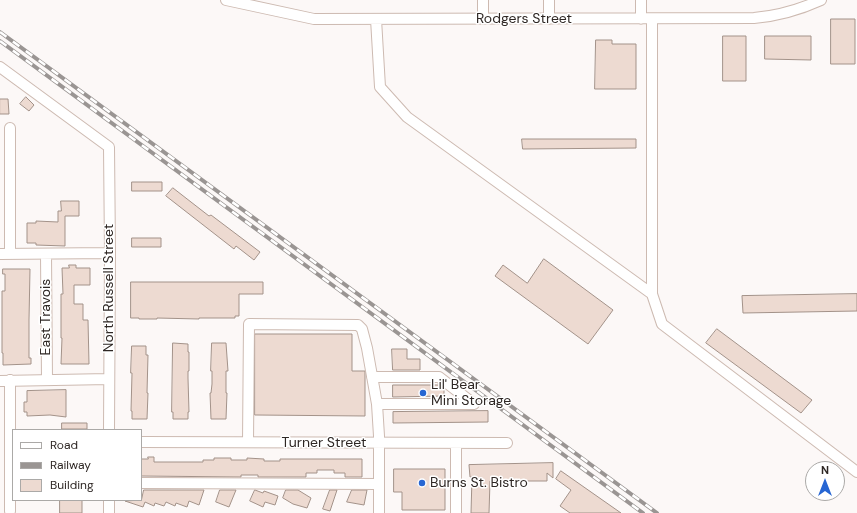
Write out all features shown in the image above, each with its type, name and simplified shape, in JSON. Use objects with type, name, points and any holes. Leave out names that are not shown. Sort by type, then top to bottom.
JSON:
[{"type":"street","name":"Rodgers Street","points":[[226,0],[314,18],[754,18],[769,17],[794,11],[821,0]]},
{"type":"street","points":[[483,0],[483,18]]},
{"type":"street","points":[[549,0],[549,18]]},
{"type":"street","points":[[641,0],[641,18]]},
{"type":"street","points":[[376,18],[380,87],[407,117],[652,294]]},
{"type":"street","points":[[652,18],[652,294],[662,324],[857,472]]},
{"type":"street","name":"North Russell Street","points":[[0,67],[109,147],[109,429]]},
{"type":"street","points":[[10,128],[5,254],[110,254]]},
{"type":"street","name":"East Travois","points":[[46,254],[47,380]]},
{"type":"street","points":[[248,442],[249,324],[358,325],[362,329],[367,348],[377,404],[379,443],[379,513]]},
{"type":"street","points":[[372,377],[440,377],[474,404],[377,404]]},
{"type":"street","points":[[10,510],[5,380],[109,379]]},
{"type":"street","name":"Turner Street","points":[[142,442],[507,443]]},
{"type":"street","points":[[456,443],[456,513]]},
{"type":"street","points":[[142,483],[379,484]]},
{"type":"street","points":[[109,501],[109,513]]},
{"type":"building","points":[[831,19],[855,19],[855,64],[831,64]]},
{"type":"building","points":[[723,36],[746,36],[746,81],[723,81]]},
{"type":"building","points":[[765,36],[811,36],[811,60],[765,59]]},
{"type":"building","points":[[596,40],[612,40],[612,44],[636,44],[636,89],[595,89]]},
{"type":"building","points":[[26,97],[34,105],[29,111],[20,104]]},
{"type":"building","points":[[0,99],[8,99],[9,114],[0,114]]},
{"type":"building","points":[[522,139],[636,139],[636,148],[523,149]]},
{"type":"building","points":[[132,182],[162,182],[162,191],[132,191]]},
{"type":"building","points":[[173,188],[209,216],[211,215],[260,252],[254,260],[236,246],[234,249],[166,196]]},
{"type":"building","points":[[61,201],[79,201],[79,216],[65,216],[65,246],[36,245],[36,243],[27,243],[27,223],[36,223],[36,221],[58,222],[58,211],[61,211]]},
{"type":"building","points":[[132,238],[161,238],[161,247],[132,247]]},
{"type":"building","points":[[544,259],[613,310],[588,344],[495,276],[503,265],[527,283]]},
{"type":"building","points":[[69,265],[76,265],[76,268],[90,268],[90,285],[74,285],[74,304],[83,304],[83,320],[88,320],[89,364],[61,364],[61,294],[63,294],[62,268],[69,268]]},
{"type":"building","points":[[3,269],[30,269],[29,358],[31,358],[31,364],[3,365],[2,291],[5,291],[5,274],[3,274]]},
{"type":"building","points":[[131,282],[263,282],[263,294],[239,294],[239,316],[235,316],[235,318],[139,319],[131,318]]},
{"type":"building","points":[[857,294],[857,311],[743,313],[742,296]]},
{"type":"building","points":[[717,329],[812,400],[801,413],[706,343]]},
{"type":"building","points":[[255,334],[352,334],[352,371],[365,371],[365,416],[255,415]]},
{"type":"building","points":[[173,343],[188,344],[188,419],[173,419]]},
{"type":"building","points":[[212,343],[226,343],[228,371],[226,371],[226,419],[211,419],[210,393],[212,384]]},
{"type":"building","points":[[132,346],[146,346],[146,355],[148,355],[147,419],[132,419]]},
{"type":"building","points":[[392,349],[407,349],[407,359],[420,359],[420,370],[393,370]]},
{"type":"building","name":"Lil' Bear Mini Storage","points":[[393,385],[439,385],[444,389],[444,396],[393,397]]},
{"type":"building","points":[[66,390],[66,417],[50,415],[27,416],[27,412],[24,412],[24,402],[27,402],[27,391]]},
{"type":"building","points":[[488,411],[488,422],[393,423],[393,412]]},
{"type":"building","points":[[62,423],[87,423],[87,429],[62,429]]},
{"type":"building","points":[[148,457],[154,457],[154,462],[203,462],[203,460],[214,460],[214,458],[231,458],[231,460],[247,460],[247,458],[264,459],[264,461],[280,461],[280,459],[362,459],[362,477],[345,477],[345,473],[334,473],[334,470],[317,470],[317,473],[306,473],[306,477],[258,477],[258,475],[241,475],[241,477],[142,476],[142,459],[148,459]]},
{"type":"building","points":[[553,463],[553,478],[547,473],[547,481],[490,481],[489,513],[471,513],[472,477],[470,477],[469,465]]},
{"type":"building","points":[[394,469],[445,469],[445,510],[402,510],[402,492],[394,492]]},
{"type":"building","points":[[561,471],[621,513],[570,513],[560,506],[571,490],[556,479]]},
{"type":"building","points":[[144,490],[204,490],[199,505],[189,501],[187,507],[176,503],[175,506],[166,502],[164,506],[155,503],[154,506],[145,502],[143,507],[125,501],[142,501]]},
{"type":"building","points":[[220,490],[236,490],[229,507],[216,502]]},
{"type":"building","points":[[255,490],[263,493],[264,491],[278,496],[275,505],[265,502],[263,507],[250,501]]},
{"type":"building","points":[[286,490],[298,490],[311,498],[307,508],[293,504],[283,498]]},
{"type":"building","points":[[330,490],[337,490],[330,511],[323,509]]},
{"type":"building","points":[[352,490],[367,490],[364,505],[347,502]]},
{"type":"building","points":[[60,501],[82,501],[82,513],[60,513]]},
{"type":"railway","points":[[0,32],[657,513]]},
{"type":"railway","points":[[0,41],[643,513]]},
{"type":"place","name":"Lil' Bear Mini Storage","points":[[423,393]]},
{"type":"place","name":"Burns St. Bistro","points":[[422,483]]}]
